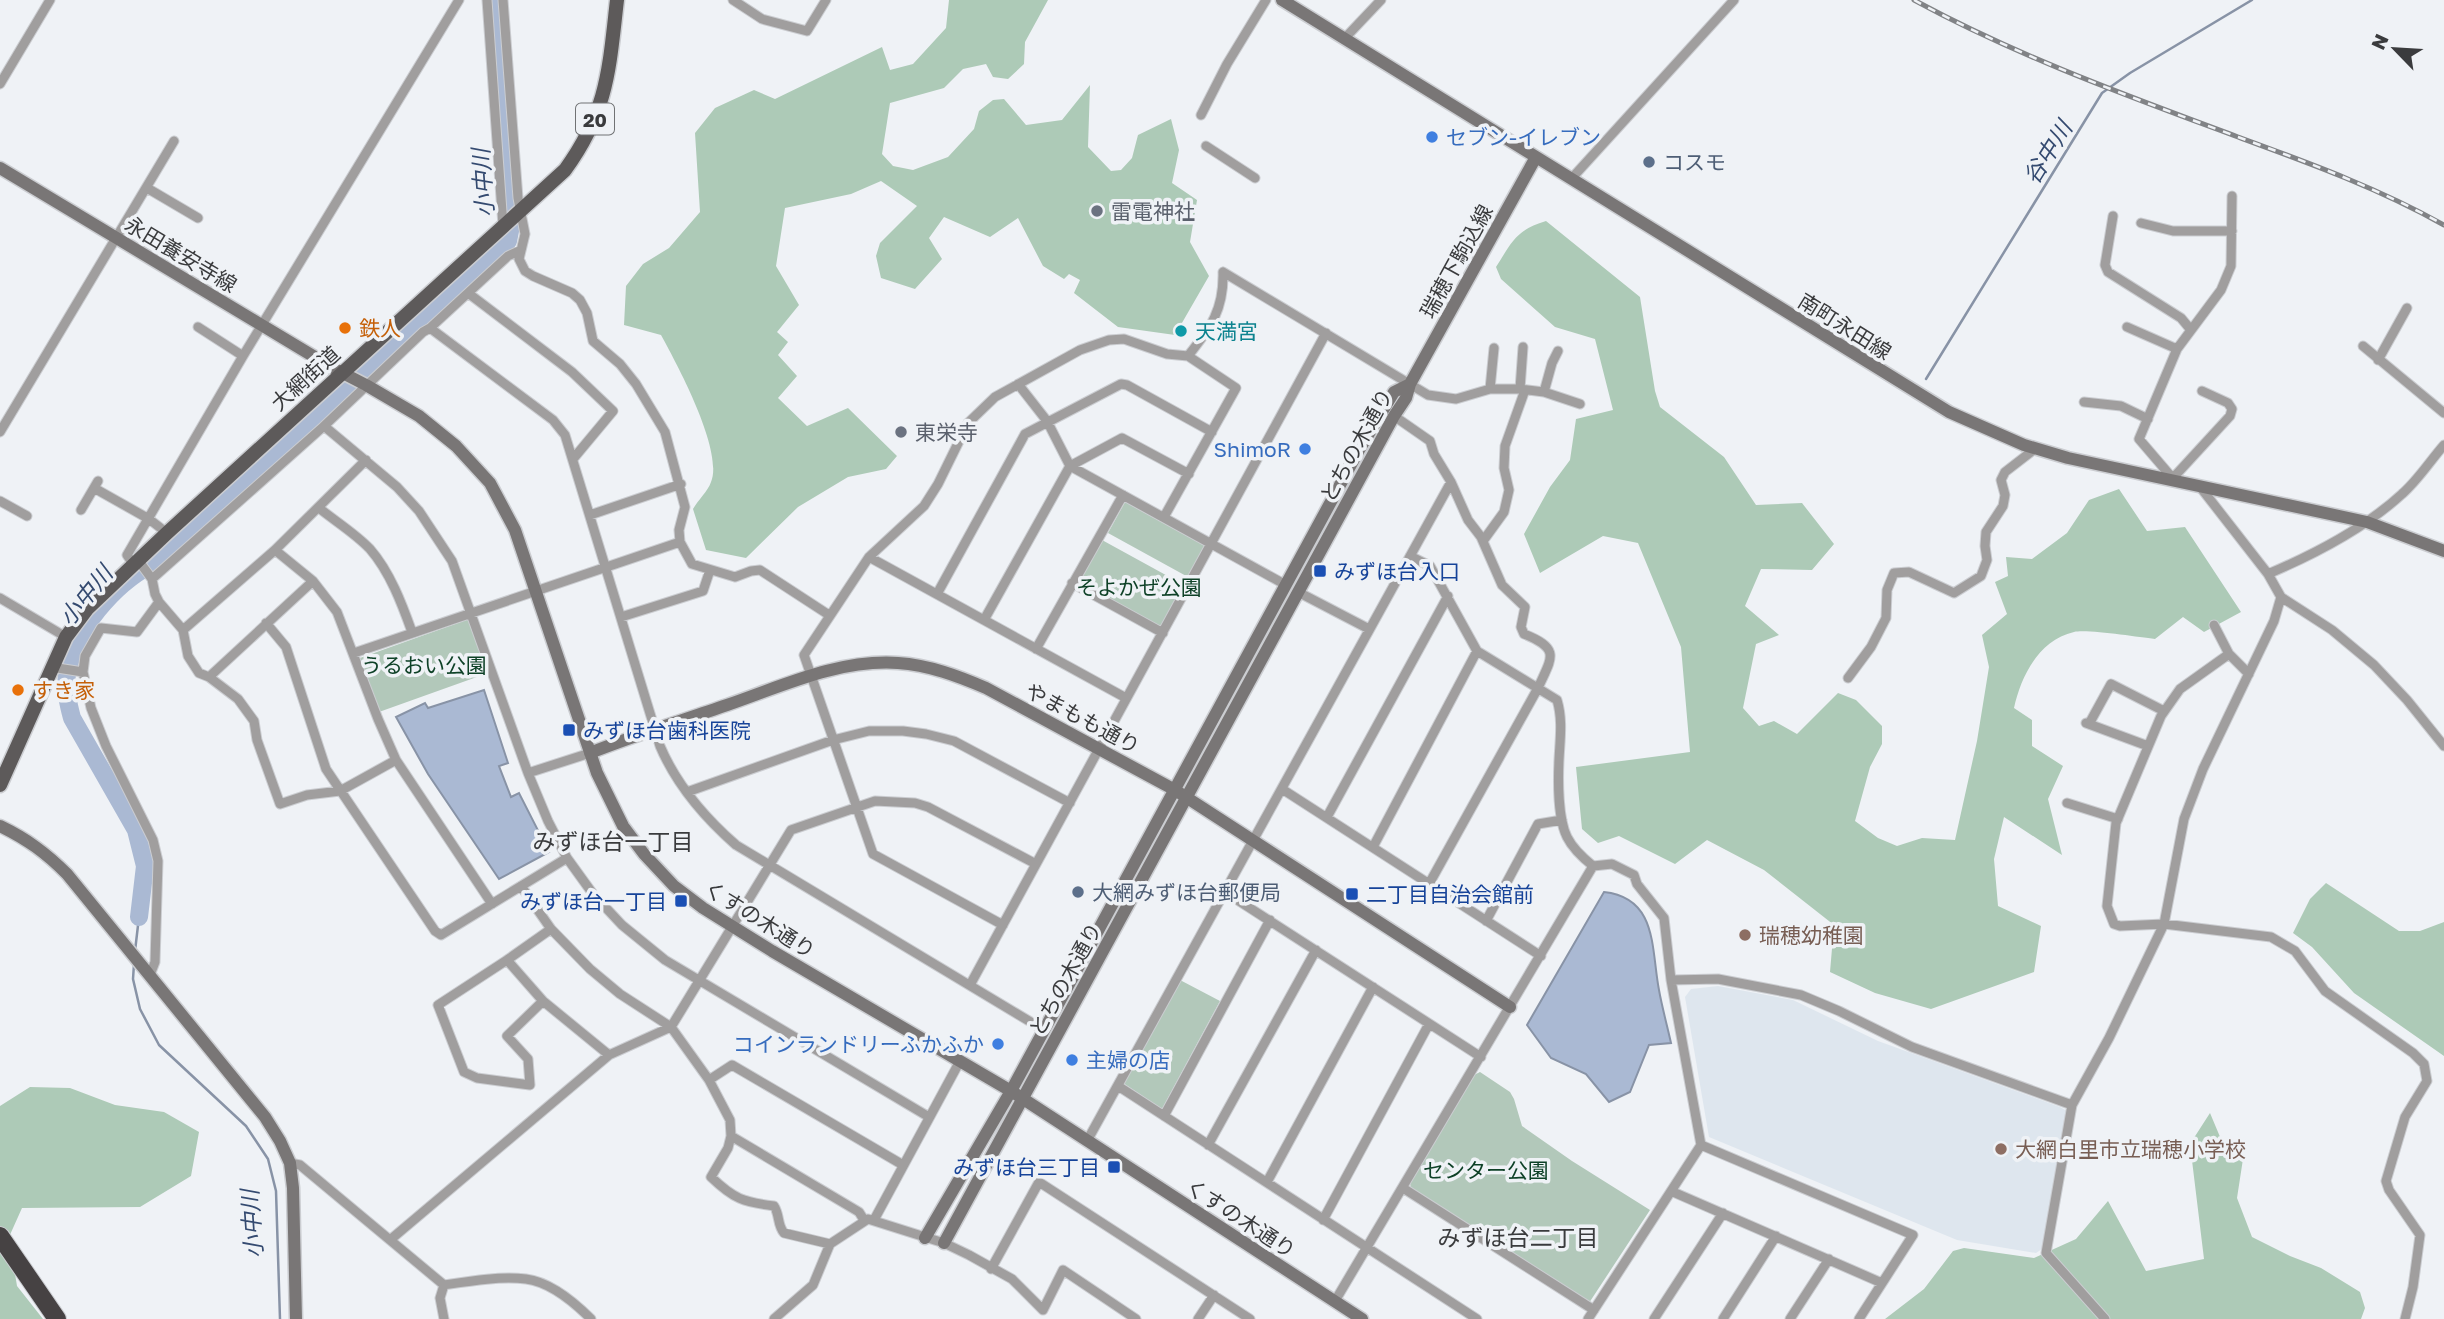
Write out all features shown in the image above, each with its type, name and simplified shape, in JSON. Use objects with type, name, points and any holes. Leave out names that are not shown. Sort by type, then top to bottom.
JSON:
[{"type":"highway","points":[[0,1236],[57,1319]]},
{"type":"main road","name":"大網街道","points":[[0,785],[66,637],[94,601],[565,170],[599,111],[608,76],[617,0]]},
{"type":"street","points":[[0,85],[50,0]]},
{"type":"street","points":[[397,760],[340,791],[307,794],[280,804],[257,740],[254,721],[237,699],[209,677],[199,673],[188,656],[183,629],[159,602],[152,579],[127,555],[243,356],[458,0]]},
{"type":"street","points":[[487,0],[503,226]]},
{"type":"street","points":[[503,0],[519,212],[525,234],[519,259],[525,271],[572,293],[580,300],[587,313],[593,341],[620,364],[636,384],[665,432],[685,507],[679,530],[680,542],[692,564],[735,577],[760,570],[829,615]]},
{"type":"street","points":[[733,0],[762,19],[807,31],[826,0]]},
{"type":"street","points":[[1201,115],[1227,64],[1266,0]]},
{"type":"street","name":"南町永田線","points":[[1282,0],[1922,396],[1968,421],[2036,449],[2201,488],[2367,522],[2444,551]]},
{"type":"street","points":[[1345,38],[1381,0]]},
{"type":"street","points":[[1572,178],[1734,0]]},
{"type":"street","points":[[0,432],[174,142]]},
{"type":"street","points":[[1206,146],[1255,178]]},
{"type":"street","name":"瑞穂下駒込線","points":[[1410,383],[1536,157]]},
{"type":"street","name":"永田養安寺線","points":[[0,168],[343,372]]},
{"type":"street","points":[[147,188],[198,218]]},
{"type":"street","points":[[2202,391],[2228,403],[2232,409],[2230,416],[2175,480],[2139,439],[2177,349],[2221,290],[2231,266],[2232,196]]},
{"type":"street","points":[[2113,216],[2105,265],[2108,272],[2181,318],[2191,330]]},
{"type":"street","points":[[2141,223],[2173,231],[2232,231]]},
{"type":"street","points":[[152,579],[324,426],[423,331],[430,328],[509,256],[521,250]]},
{"type":"street","points":[[1188,356],[1217,316],[1224,293],[1223,272],[1420,391],[1438,398],[1466,397],[1490,389],[1522,390],[1544,392],[1580,404]]},
{"type":"street","points":[[468,293],[572,372],[613,411],[573,459]]},
{"type":"street","points":[[2378,360],[2407,308]]},
{"type":"street","points":[[198,327],[243,356]]},
{"type":"street","points":[[2127,327],[2177,349]]},
{"type":"street","points":[[430,328],[553,419],[565,435],[654,730],[670,768],[707,820],[736,845],[1044,1030]]},
{"type":"street","points":[[970,985],[1326,333]]},
{"type":"street","points":[[1003,925],[873,854],[804,655],[869,557],[923,506],[938,484],[968,423],[995,397],[1080,350],[1109,340],[1124,339],[1175,356],[1188,356],[1236,388],[1164,517]]},
{"type":"street","points":[[2363,346],[2444,413]]},
{"type":"street","points":[[1483,541],[1504,512],[1509,490],[1504,468],[1505,446],[1522,390],[1523,347]]},
{"type":"street","points":[[1490,389],[1494,348]]},
{"type":"street","points":[[1544,392],[1558,351]]},
{"type":"street","name":"くすの木通り","points":[[343,372],[419,416],[441,433],[484,477],[503,505],[515,530],[597,773],[624,826],[643,854],[674,886],[732,926],[1016,1094],[1362,1319]]},
{"type":"street","name":"とちの木通り","points":[[925,1238],[1016,1094],[1186,798],[1406,398],[1410,383]]},
{"type":"street","name":"とちの木通り","points":[[944,1243],[1044,1030],[1359,450],[1394,392],[1410,383]]},
{"type":"street","points":[[1018,384],[1047,421],[1070,466],[1286,585]]},
{"type":"street","points":[[937,594],[1025,434],[1047,421],[1121,384],[1212,432]]},
{"type":"street","points":[[2084,402],[2120,406],[2148,419]]},
{"type":"street","points":[[1394,416],[1430,441],[1468,520],[1483,541],[1502,584],[1525,607],[1521,627],[1524,634],[1545,642],[1549,648],[1549,663],[1538,688],[1429,884]]},
{"type":"street","points":[[324,426],[366,460],[419,510],[452,561],[528,773],[567,858],[593,894],[622,925],[665,960],[929,1117]]},
{"type":"street","points":[[984,620],[1070,466],[1122,439],[1189,474]]},
{"type":"street","points":[[2269,574],[2300,561],[2367,522],[2403,493],[2444,445]]},
{"type":"street","points":[[1848,678],[1871,647],[1886,618],[1886,590],[1894,573],[1909,572],[1954,593],[1981,576],[1987,560],[1986,532],[2003,506],[2005,495],[2001,480],[2005,472],[2036,449]]},
{"type":"street","points":[[183,629],[275,550],[366,460]]},
{"type":"street","points":[[1087,1141],[1451,482]]},
{"type":"street","points":[[590,515],[681,484]]},
{"type":"street","points":[[81,510],[96,485],[167,533]]},
{"type":"street","points":[[2201,488],[2269,574],[2281,597],[2332,630],[2374,665],[2444,746]]},
{"type":"street","points":[[1036,649],[1123,495]]},
{"type":"street","points":[[0,501],[27,516]]},
{"type":"street","points":[[319,508],[370,549],[402,604],[412,632]]},
{"type":"street","points":[[354,653],[680,542]]},
{"type":"street","points":[[275,550],[313,581],[337,612],[378,719],[397,760],[492,904]]},
{"type":"street","points":[[1403,1188],[1591,1315],[1701,1145],[1671,980],[1664,918],[1637,884],[1634,875],[1612,864],[1593,866],[1580,855],[1567,837],[1562,820],[1558,764],[1562,716],[1557,700],[1477,651],[1430,566],[1410,556]]},
{"type":"street","points":[[869,557],[1126,698]]},
{"type":"street","points":[[621,617],[703,591],[710,570]]},
{"type":"street","points":[[209,677],[313,581]]},
{"type":"street","points":[[1072,583],[1163,633]]},
{"type":"street","points":[[1298,592],[1369,629]]},
{"type":"street","points":[[1327,817],[1448,596]]},
{"type":"street","points":[[2105,1319],[2046,1253],[2072,1105],[2109,1038],[2164,923],[2185,819],[2203,769],[2274,621],[2281,597]]},
{"type":"street","points":[[0,598],[66,637]]},
{"type":"street","points":[[150,975],[155,962],[159,861],[153,840],[106,746],[91,708],[83,672],[85,656],[101,628],[137,632],[159,602]]},
{"type":"street","points":[[267,623],[286,647],[326,769],[435,931],[441,934],[567,858]]},
{"type":"street","points":[[2214,625],[2229,654],[2249,674]]},
{"type":"street","points":[[1373,847],[1477,651]]},
{"type":"street","points":[[2229,654],[2180,689],[2164,711],[2148,746],[2118,820],[2107,906],[2109,917],[2114,924],[2120,926],[2164,923],[2271,937],[2295,951],[2325,991],[2413,1053],[2424,1064],[2427,1081],[2404,1117],[2385,1181],[2420,1235],[2413,1287],[2405,1319]]},
{"type":"street","name":"やまもも通り","points":[[590,753],[811,675],[867,664],[898,663],[927,667],[962,677],[986,688],[1175,790],[1510,1007]]},
{"type":"street","points":[[51,667],[83,672]]},
{"type":"street","points":[[2148,746],[2088,723],[2110,684],[2164,711]]},
{"type":"street","points":[[687,792],[833,740],[869,731],[903,731],[954,741],[1070,803]]},
{"type":"street","points":[[528,773],[590,753]]},
{"type":"street","points":[[1282,789],[1541,956]]},
{"type":"street","points":[[390,1240],[609,1055],[671,1027],[791,830],[874,801],[915,803],[928,807],[1036,864]]},
{"type":"street","points":[[2067,803],[2118,820]]},
{"type":"street","points":[[1486,921],[1538,824],[1562,820]]},
{"type":"street","points":[[0,826],[26,838],[44,851],[67,874],[265,1117],[280,1141],[290,1163],[293,1188],[296,1319]]},
{"type":"street","points":[[1335,1301],[1593,866]]},
{"type":"street","points":[[521,886],[551,929],[590,969],[620,994],[671,1027],[709,1080],[730,1120],[732,1136],[728,1148],[710,1177],[731,1196],[747,1203],[774,1206],[784,1233],[830,1244]]},
{"type":"street","points":[[1225,892],[1481,1057]]},
{"type":"street","points":[[1164,1116],[1270,920]]},
{"type":"street","points":[[542,1001],[507,1036],[528,1059],[530,1085],[477,1078],[464,1072],[438,1005],[551,929]]},
{"type":"street","points":[[1208,1145],[1316,950]]},
{"type":"street","points":[[508,960],[542,1001],[609,1055]]},
{"type":"street","points":[[1671,980],[1718,979],[1801,995],[1912,1047],[2072,1105]]},
{"type":"street","points":[[1266,1182],[1373,987]]},
{"type":"street","points":[[1323,1220],[1429,1024]]},
{"type":"street","points":[[776,1318],[813,1285],[830,1244],[869,1220],[903,1165],[960,1061]]},
{"type":"street","points":[[709,1080],[732,1065],[903,1165]]},
{"type":"street","points":[[1118,1086],[1477,1319]]},
{"type":"street","points":[[732,1136],[869,1220],[944,1243],[1012,1279],[1043,1310],[1063,1270],[1133,1318]]},
{"type":"street","points":[[1701,1145],[1913,1235],[1859,1319]]},
{"type":"street","points":[[290,1163],[300,1165],[444,1285],[477,1280],[528,1279],[567,1297],[591,1319]]},
{"type":"street","points":[[991,1269],[1039,1182],[1250,1319]]},
{"type":"street","points":[[1671,1191],[1882,1283]]},
{"type":"street","points":[[1654,1319],[1723,1213]]},
{"type":"street","points":[[1723,1319],[1776,1236]]},
{"type":"street","points":[[1790,1319],[1829,1259]]},
{"type":"street","points":[[444,1285],[440,1298],[444,1319]]},
{"type":"street","points":[[1198,1319],[1214,1295]]},
{"type":"shaded area","points":[[1718,986],[1793,1000],[1878,1041],[2067,1111],[2042,1249],[2036,1253],[1957,1240],[1709,1137],[1685,997],[1691,989]]},
{"type":"green space","points":[[949,0],[1048,0],[1025,42],[1024,64],[1008,79],[993,77],[986,64],[963,69],[944,88],[890,103],[882,154],[893,166],[913,170],[948,157],[974,129],[979,111],[993,100],[1004,99],[1026,125],[1062,120],[1090,85],[1088,147],[1111,171],[1121,170],[1132,158],[1138,135],[1171,119],[1179,150],[1172,183],[1197,200],[1190,242],[1209,276],[1175,335],[1118,327],[1074,293],[1080,280],[1069,274],[1064,279],[1043,266],[1018,218],[990,237],[944,217],[929,238],[942,259],[915,289],[881,278],[876,256],[880,243],[917,206],[881,181],[851,194],[785,208],[776,266],[799,305],[777,332],[788,342],[778,355],[797,376],[778,398],[807,426],[848,408],[897,456],[886,469],[848,477],[798,507],[746,558],[706,550],[693,509],[711,482],[711,450],[705,430],[687,386],[661,335],[624,325],[626,286],[643,264],[669,248],[700,212],[695,133],[715,108],[754,90],[775,99],[882,47],[890,70],[913,64],[946,28]]},
{"type":"green space","points":[[1546,221],[1640,297],[1660,407],[1724,457],[1756,505],[1802,503],[1834,544],[1812,570],[1761,569],[1745,606],[1779,635],[1756,644],[1743,708],[1759,726],[1774,721],[1797,734],[1838,693],[1856,700],[1882,726],[1882,744],[1870,767],[1855,821],[1878,838],[1897,846],[1922,838],[1955,840],[1977,741],[1989,667],[1982,635],[2007,614],[1995,582],[2008,576],[2006,557],[2032,559],[2067,533],[2089,500],[2119,489],[2147,531],[2185,527],[2241,612],[2204,632],[2183,617],[2155,639],[2101,632],[2074,632],[2062,636],[2041,651],[2027,672],[2014,708],[2032,720],[2032,746],[2063,766],[2048,799],[2062,855],[2004,817],[1994,859],[1998,906],[2041,926],[2034,972],[1931,1009],[1875,993],[1830,972],[1834,925],[1764,870],[1707,840],[1675,864],[1619,836],[1598,843],[1582,829],[1576,767],[1690,752],[1681,647],[1638,543],[1603,536],[1540,573],[1524,534],[1550,487],[1570,460],[1576,419],[1613,410],[1595,339],[1555,327],[1501,279],[1496,267],[1521,233]]},
{"type":"green space","points":[[1125,502],[1205,546],[1188,577],[1108,533]]},
{"type":"green space","name":"そよかぜ公園","points":[[1102,540],[1184,585],[1161,627],[1079,582]]},
{"type":"green space","name":"うるおい公園","points":[[469,619],[488,673],[379,712],[360,658]]},
{"type":"green space","points":[[2326,883],[2399,931],[2420,931],[2444,922],[2444,1056],[2354,993],[2312,947],[2293,933],[2310,899]]},
{"type":"green space","points":[[1180,980],[1220,1001],[1162,1109],[1123,1083]]},
{"type":"green space","name":"センター公園","points":[[1480,1072],[1510,1092],[1522,1126],[1650,1210],[1589,1303],[1411,1189],[1410,1183],[1474,1075]]},
{"type":"green space","points":[[30,1087],[70,1088],[115,1105],[164,1112],[199,1132],[191,1176],[140,1207],[22,1208],[9,1237],[17,1286],[43,1319],[0,1319],[0,1106]]},
{"type":"green space","points":[[2210,1113],[2223,1144],[2243,1159],[2237,1198],[2252,1237],[2321,1268],[2360,1292],[2365,1308],[2361,1319],[1885,1319],[1924,1289],[1953,1251],[1964,1248],[2034,1258],[2076,1239],[2108,1201],[2146,1271],[2204,1259],[2190,1144]]},
{"type":"water","points":[[484,690],[508,763],[499,766],[511,797],[519,793],[549,852],[499,879],[428,774],[396,717],[425,703],[428,708]]},
{"type":"water","points":[[1604,892],[1622,896],[1634,904],[1649,928],[1671,1043],[1649,1045],[1630,1092],[1609,1102],[1586,1074],[1551,1058],[1527,1025]]},
{"type":"waterway","name":"小中川","points":[[139,917],[145,866],[136,830],[72,718],[66,686],[71,657],[87,625],[110,596],[152,564],[508,241],[510,231],[492,0]]},
{"type":"waterway","name":"谷中川","points":[[1926,379],[2102,93],[2130,73],[2252,0]]},
{"type":"waterway","name":"小中川","points":[[135,951],[139,917]]},
{"type":"waterway","name":"小中川","points":[[134,964],[133,979],[140,1009],[159,1045],[246,1126],[268,1159],[276,1191],[280,1319]]},
{"type":"railway","points":[[1914,0],[2033,57],[2343,177],[2444,225]]},
{"type":"place","name":"セブン-イレブン","points":[[1432,137]]},
{"type":"place","name":"コスモ","points":[[1649,162]]},
{"type":"place","name":"雷電神社","points":[[1097,211]]},
{"type":"place","name":"鉄人","points":[[345,328]]},
{"type":"place","name":"天満宮","points":[[1181,331]]},
{"type":"place","name":"東栄寺","points":[[901,432]]},
{"type":"place","name":"ShimoR","points":[[1305,449]]},
{"type":"place","name":"みずほ台入口","points":[[1320,571]]},
{"type":"place","name":"すき家","points":[[18,690]]},
{"type":"place","name":"みずほ台歯科医院","points":[[569,730]]},
{"type":"place","name":"大網みずほ台郵便局","points":[[1078,892]]},
{"type":"place","name":"二丁目自治会館前","points":[[1352,894]]},
{"type":"place","name":"みずほ台一丁目","points":[[681,901]]},
{"type":"place","name":"瑞穂幼稚園","points":[[1745,935]]},
{"type":"place","name":"コインランドリーふかふか","points":[[998,1044]]},
{"type":"place","name":"主婦の店","points":[[1072,1060]]},
{"type":"place","name":"大網白里市立瑞穂小学校","points":[[2001,1149]]},
{"type":"place","name":"みずほ台三丁目","points":[[1114,1167]]},
{"type":"district","name":"みずほ台一丁目","points":[[613,841]]},
{"type":"district","name":"みずほ台二丁目","points":[[1518,1237]]}]
